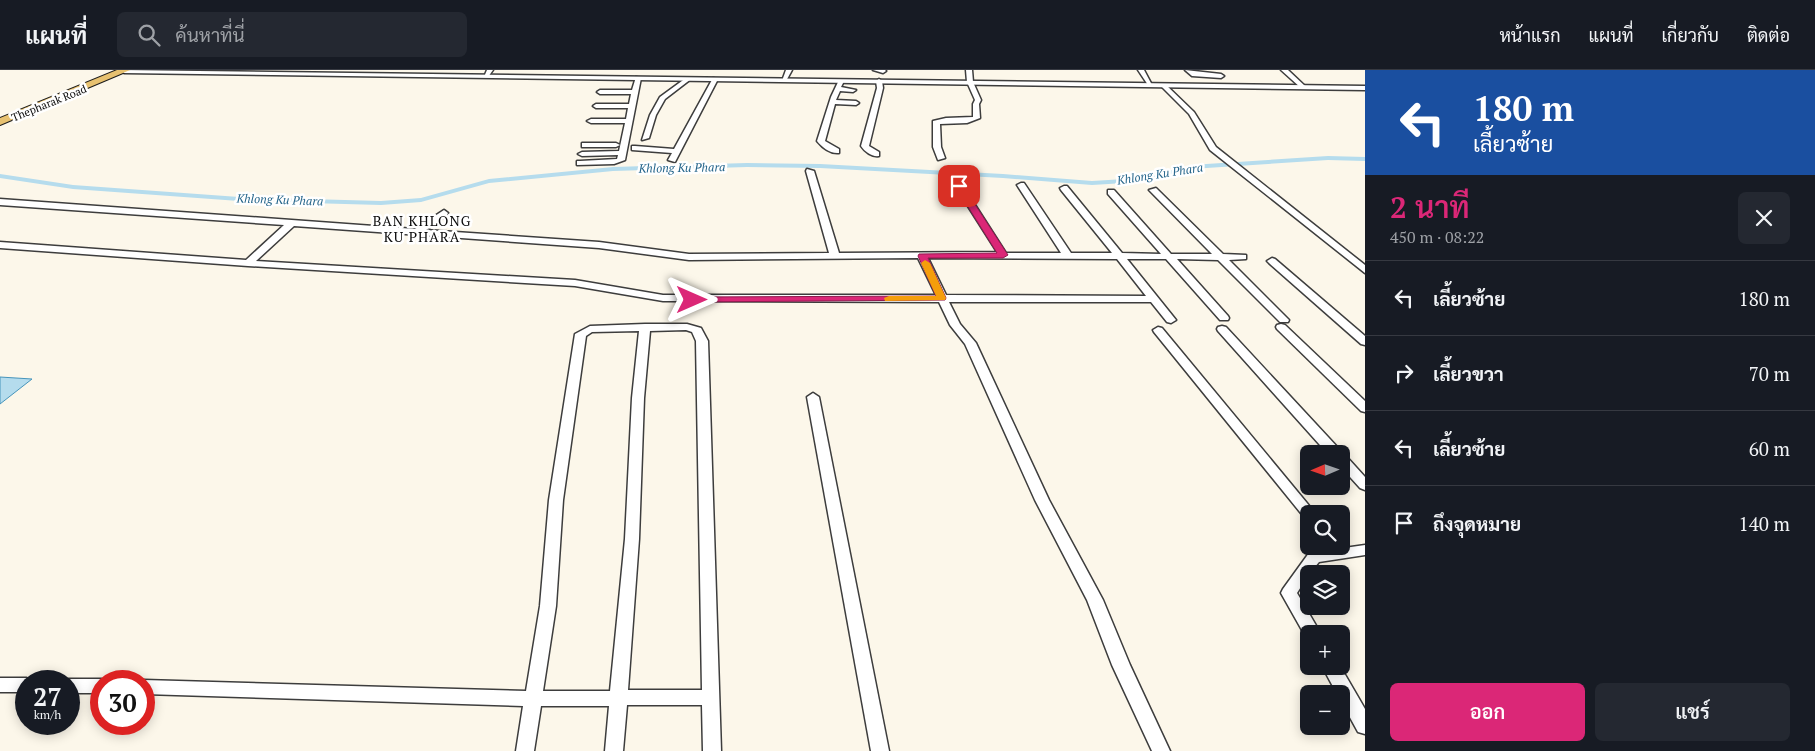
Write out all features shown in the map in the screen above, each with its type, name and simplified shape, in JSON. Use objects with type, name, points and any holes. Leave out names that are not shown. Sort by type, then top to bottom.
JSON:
[{"type":"main road","name":"Thepharak Road","points":[[0,116],[58,94],[109,70]]},
{"type":"main road","name":"Thepharak Road","points":[[0,122],[124,70]]},
{"type":"street","points":[[124,70],[488,73],[633,103]]},
{"type":"street","points":[[876,70],[883,70]]},
{"type":"street","points":[[941,158],[936,123],[942,120],[972,120],[977,118],[976,104],[978,100],[970,82],[969,70]]},
{"type":"street","points":[[1141,70],[1150,84]]},
{"type":"street","points":[[1188,70],[1223,82]]},
{"type":"street","points":[[1216,70],[1223,82]]},
{"type":"street","points":[[1284,70],[1303,87]]},
{"type":"street","points":[[626,136],[590,129],[633,103],[688,79],[784,76],[879,81],[1163,85],[1223,82],[1303,87],[1365,88]]},
{"type":"street","points":[[645,138],[653,115],[662,98],[688,79]]},
{"type":"street","points":[[672,160],[715,79]]},
{"type":"street","points":[[836,151],[821,141],[832,102],[837,89],[844,79]]},
{"type":"street","points":[[876,154],[865,146],[880,88],[879,81]]},
{"type":"street","points":[[1163,85],[1192,113],[1213,148],[1365,270]]},
{"type":"street","points":[[606,86],[633,103]]},
{"type":"street","points":[[837,89],[853,90]]},
{"type":"street","points":[[832,102],[856,103]]},
{"type":"street","points":[[633,103],[597,103],[633,103]]},
{"type":"street","points":[[580,164],[621,160],[633,103]]},
{"type":"street","points":[[585,145],[623,149]]},
{"type":"street","points":[[635,148],[676,151]]},
{"type":"street","points":[[582,154],[623,149]]},
{"type":"street","points":[[810,171],[835,256]]},
{"type":"street","points":[[1021,185],[1068,256]]},
{"type":"street","points":[[959,186],[1003,255]]},
{"type":"street","points":[[1064,188],[1171,320]]},
{"type":"street","points":[[1153,190],[1221,257],[1365,408]]},
{"type":"street","points":[[1111,192],[1169,256],[1223,323],[1328,445]]},
{"type":"street","points":[[0,202],[598,245],[682,257],[1003,255],[1244,257]]},
{"type":"street","points":[[418,232],[444,213]]},
{"type":"street","points":[[248,263],[292,223]]},
{"type":"street","points":[[0,245],[248,263],[575,283],[663,298],[1153,299]]},
{"type":"street","points":[[922,256],[955,325],[970,342],[1042,500],[1094,600],[1120,665],[1161,751]]},
{"type":"street","points":[[1272,261],[1365,342]]},
{"type":"street","points":[[614,751],[632,539],[638,398],[645,327]]},
{"type":"street","points":[[525,751],[548,606],[556,500],[580,339],[584,331],[590,329],[645,327],[694,328],[700,333],[702,341],[709,697],[712,751]]},
{"type":"street","points":[[1158,330],[1302,505]]},
{"type":"street","points":[[813,397],[880,751]]},
{"type":"street","points":[[1350,469],[1365,485]]},
{"type":"street","points":[[1350,549],[1365,550]]},
{"type":"street","points":[[1308,625],[1290,593],[1314,557],[1320,555]]},
{"type":"street","points":[[1336,675],[1365,726]]},
{"type":"street","points":[[0,685],[15,685]]},
{"type":"street","points":[[155,687],[533,699],[709,697]]},
{"type":"water","points":[[0,377],[32,379],[0,404]]},
{"type":"waterway","name":"Khlong Ku Phara","points":[[0,176],[73,187],[239,199],[381,203],[421,200],[489,181],[613,169],[747,165],[820,166],[1092,183],[1141,180],[1191,167],[1328,158],[1365,159]]},
{"type":"slow traffic","points":[[889,298],[942,298],[925,263]]},
{"type":"district","name":"BAN KHLONG KU PHARA","points":[[422,230]]},
{"type":"route","points":[[692,300],[942,298],[922,256],[1003,255],[959,186]]}]
